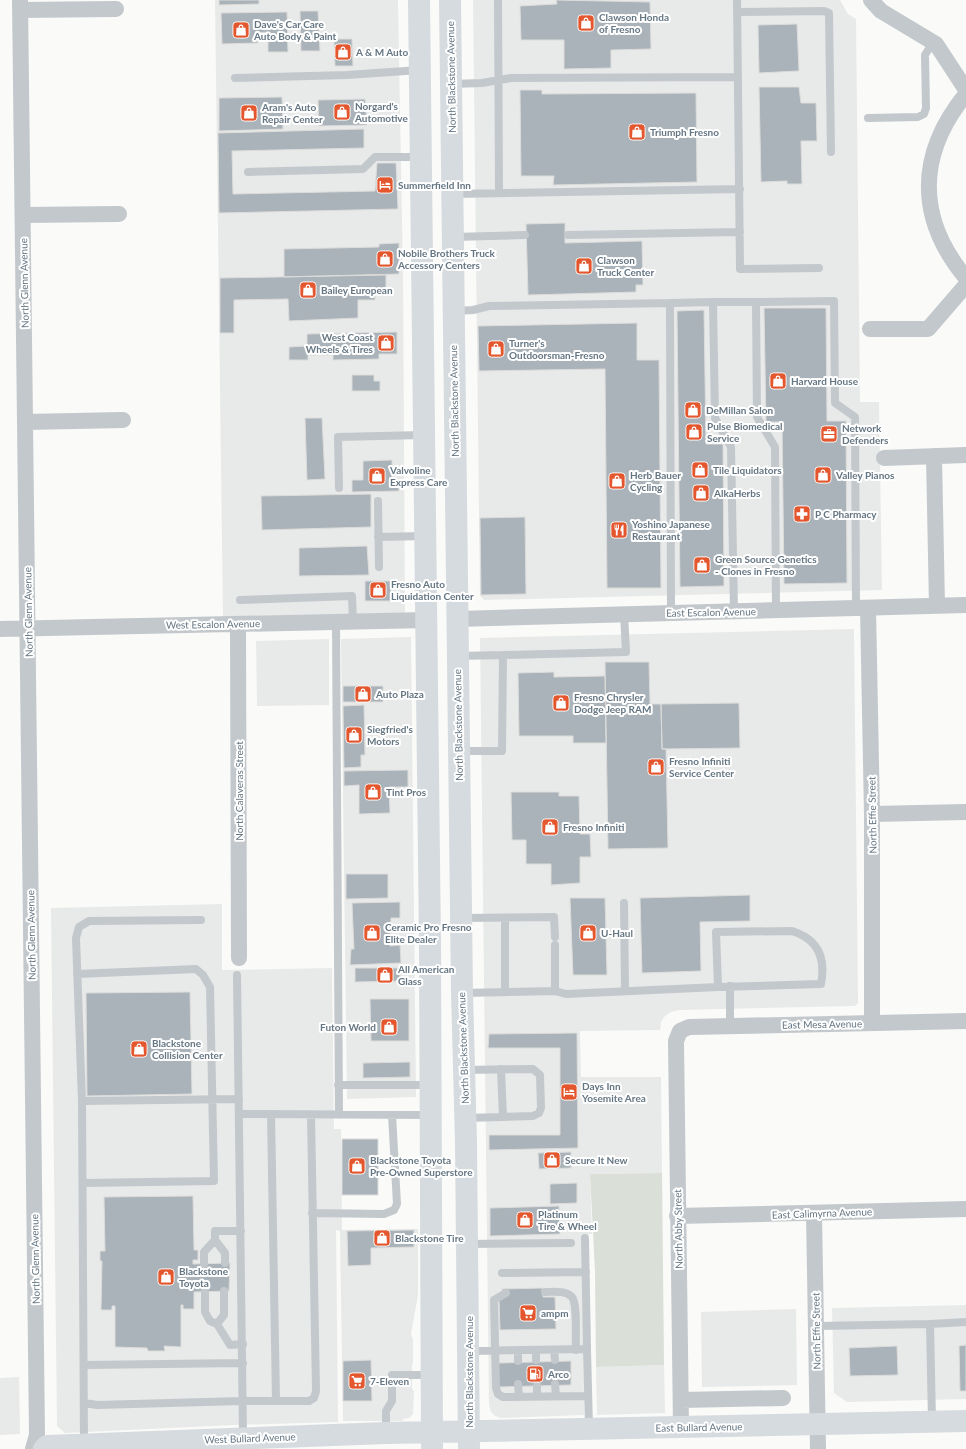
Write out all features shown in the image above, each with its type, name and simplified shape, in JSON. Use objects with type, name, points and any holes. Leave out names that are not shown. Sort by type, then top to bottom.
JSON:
[{"type":"main road","points":[[420,0],[427,620],[432,1440]]},
{"type":"main road","name":"North Blackstone Avenue","points":[[450,0],[458,751],[469,1440]]},
{"type":"main road","points":[[426,536],[439,549],[442,604],[449,614],[457,618]]},
{"type":"main road","points":[[427,620],[436,624],[443,640],[445,712],[458,751]]},
{"type":"main road","name":"East Bullard Avenue","points":[[432,1440],[469,1440],[589,1428],[966,1421]]},
{"type":"main road","name":"West Bullard Avenue","points":[[44,1449],[46,1446],[238,1443],[386,1433],[432,1440]]},
{"type":"street","points":[[871,0],[881,11],[936,44],[966,90]]},
{"type":"street","name":"North Glenn Avenue","points":[[33,1449],[37,1435],[20,5],[116,9]]},
{"type":"street","points":[[966,94],[951,113],[938,136],[931,161],[929,188],[932,213],[940,239],[952,262],[966,278]]},
{"type":"street","points":[[23,216],[119,214]]},
{"type":"street","points":[[870,329],[928,329],[966,285]]},
{"type":"street","points":[[26,422],[123,420]]},
{"type":"street","points":[[884,458],[966,455]]},
{"type":"street","points":[[934,456],[938,606]]},
{"type":"street","name":"East Escalon Avenue","points":[[457,618],[966,605]]},
{"type":"street","name":"North Effie Street","points":[[862,608],[872,814],[872,1023]]},
{"type":"street","name":"West Escalon Avenue","points":[[0,629],[427,620]]},
{"type":"street","name":"North Calaveras Street","points":[[238,624],[239,958]]},
{"type":"street","points":[[872,814],[966,812]]},
{"type":"street","name":"East Mesa Avenue","points":[[680,1031],[689,1027],[966,1021]]},
{"type":"street","name":"North Abby Street","points":[[680,1031],[676,1041],[677,1216],[681,1427]]},
{"type":"street","name":"East Calimyrna Avenue","points":[[677,1216],[966,1209]]},
{"type":"street","name":"North Effie Street","points":[[814,1213],[818,1449]]},
{"type":"street","points":[[681,1400],[783,1398]]},
{"type":"lane","points":[[498,0],[499,192]]},
{"type":"lane","points":[[738,0],[740,269],[819,268]]},
{"type":"lane","points":[[738,12],[824,11],[829,14],[831,152]]},
{"type":"lane","points":[[868,118],[918,117],[924,114],[926,108],[925,56],[933,42]]},
{"type":"lane","points":[[235,78],[347,76],[420,70]]},
{"type":"lane","points":[[451,84],[482,84],[511,78],[738,77]]},
{"type":"lane","points":[[248,172],[363,169],[375,157],[421,157]]},
{"type":"lane","points":[[452,194],[740,189]]},
{"type":"lane","points":[[568,235],[740,232]]},
{"type":"lane","points":[[452,237],[525,235]]},
{"type":"lane","points":[[453,311],[473,310],[489,306],[834,301],[835,403],[855,417],[862,608]]},
{"type":"lane","points":[[713,302],[715,418],[731,447],[734,611]]},
{"type":"lane","points":[[756,302],[757,417],[775,447],[776,610]]},
{"type":"lane","points":[[670,303],[671,613]]},
{"type":"lane","points":[[339,488],[338,437],[425,435]]},
{"type":"lane","points":[[378,501],[379,567]]},
{"type":"lane","points":[[378,537],[426,536]]},
{"type":"lane","points":[[240,600],[352,596],[353,622]]},
{"type":"lane","points":[[457,656],[626,652],[624,614]]},
{"type":"lane","points":[[336,622],[339,1115]]},
{"type":"lane","points":[[458,751],[502,751],[503,654]]},
{"type":"lane","points":[[624,903],[625,991]]},
{"type":"lane","points":[[461,918],[554,917],[555,991]]},
{"type":"lane","points":[[505,918],[505,992]]},
{"type":"lane","points":[[84,1445],[85,1403],[82,1100],[76,938],[79,927],[89,921],[201,920]]},
{"type":"lane","points":[[462,993],[555,991],[566,994],[718,987],[730,986],[821,984],[823,973],[821,956],[816,945],[801,934],[792,931],[716,932],[718,987]]},
{"type":"lane","points":[[78,974],[196,970],[203,975],[210,986],[213,1099],[214,1181],[83,1183]]},
{"type":"lane","points":[[237,975],[243,1344],[242,1401],[238,1443]]},
{"type":"lane","points":[[730,986],[730,1027]]},
{"type":"lane","points":[[464,1070],[533,1068],[540,1075],[541,1108],[538,1114],[533,1116],[465,1118]]},
{"type":"lane","points":[[501,1069],[503,1117]]},
{"type":"lane","points":[[338,1085],[430,1085]]},
{"type":"lane","points":[[82,1100],[239,1099]]},
{"type":"lane","points":[[239,1114],[430,1115]]},
{"type":"lane","points":[[271,1114],[276,1401]]},
{"type":"lane","points":[[85,1403],[97,1405],[242,1401],[309,1401],[314,1398],[316,1391],[311,1115]]},
{"type":"lane","points":[[312,1213],[384,1214],[394,1210],[397,1204],[392,1115]]},
{"type":"lane","points":[[225,1263],[225,1253],[215,1240],[215,1231],[241,1231]]},
{"type":"lane","points":[[585,1238],[589,1428]]},
{"type":"lane","points":[[204,1264],[204,1252],[215,1240]]},
{"type":"lane","points":[[467,1244],[571,1243]]},
{"type":"lane","points":[[502,1273],[586,1272]]},
{"type":"lane","points":[[205,1291],[205,1312],[210,1321],[217,1324],[230,1344],[243,1344]]},
{"type":"lane","points":[[217,1324],[224,1314],[224,1291]]},
{"type":"lane","points":[[545,1292],[561,1292],[571,1296],[575,1304],[576,1350]]},
{"type":"lane","points":[[506,1293],[494,1300],[496,1388],[498,1394],[503,1397],[588,1396]]},
{"type":"lane","points":[[816,1326],[966,1322]]},
{"type":"lane","points":[[930,1324],[932,1422]]},
{"type":"lane","points":[[468,1351],[587,1349]]},
{"type":"lane","points":[[518,1350],[518,1361]]},
{"type":"lane","points":[[536,1350],[536,1360]]},
{"type":"lane","points":[[554,1350],[555,1360]]},
{"type":"lane","points":[[84,1366],[243,1363]]},
{"type":"lane","points":[[386,1433],[386,1411],[392,1401],[392,1375],[432,1375]]},
{"type":"lane","points":[[518,1384],[519,1397]]},
{"type":"lane","points":[[537,1384],[537,1396]]},
{"type":"lane","points":[[555,1384],[556,1396]]},
{"type":"shaded area","points":[[215,0],[398,0],[403,274],[405,614],[223,618]]},
{"type":"shaded area","points":[[473,0],[840,0],[848,14],[856,19],[860,402],[879,402],[882,590],[484,600],[480,596]]},
{"type":"shaded area","points":[[854,629],[858,1003],[855,1006],[679,1010],[671,1012],[665,1016],[661,1022],[660,1030],[580,1031],[581,1077],[661,1077],[662,1173],[590,1174],[592,1234],[583,1235],[584,1415],[501,1418],[495,1416],[491,1412],[489,1405],[480,638]]},
{"type":"shaded area","points":[[411,637],[416,1097],[347,1099],[341,639]]},
{"type":"shaded area","points":[[329,639],[329,705],[257,706],[256,641]]},
{"type":"shaded area","points":[[222,904],[222,970],[332,968],[334,1129],[341,1129],[342,1230],[418,1229],[418,1295],[411,1334],[413,1340],[413,1414],[409,1418],[403,1419],[403,1421],[343,1421],[340,1231],[336,1230],[338,1422],[233,1425],[65,1433],[57,1426],[51,908]]},
{"type":"shaded area","points":[[662,1173],[664,1365],[596,1367],[595,1271],[590,1174]]},
{"type":"shaded area","points":[[966,1305],[966,1399],[847,1402],[834,1393],[832,1308]]},
{"type":"shaded area","points":[[796,1309],[797,1385],[702,1387],[701,1312]]},
{"type":"shaded area","points":[[664,1365],[665,1413],[597,1415],[596,1367]]},
{"type":"shaded area","points":[[19,1377],[20,1434],[0,1435],[0,1378]]},
{"type":"building","points":[[219,0],[259,0],[259,4],[219,5]]},
{"type":"building","name":"Clawson Honda of Fresno","points":[[556,0],[650,2],[651,49],[611,50],[611,68],[564,69],[564,40],[521,40],[520,6],[557,4]]},
{"type":"building","points":[[300,11],[318,11],[320,51],[301,51]]},
{"type":"building","points":[[287,12],[288,52],[268,52],[268,32],[257,33],[258,43],[222,44],[221,13]]},
{"type":"building","points":[[797,24],[799,71],[759,73],[758,25]]},
{"type":"building","points":[[334,39],[352,39],[353,66],[335,66]]},
{"type":"building","points":[[759,87],[799,87],[801,103],[816,103],[817,141],[801,141],[802,184],[787,184],[787,181],[761,182]]},
{"type":"building","points":[[520,90],[542,90],[542,94],[696,93],[697,182],[553,185],[554,176],[521,176]]},
{"type":"building","points":[[282,97],[283,129],[219,131],[219,98]]},
{"type":"building","points":[[365,99],[367,125],[319,126],[318,100]]},
{"type":"building","points":[[364,129],[364,148],[232,151],[233,194],[375,191],[377,163],[396,163],[398,209],[219,213],[218,133]]},
{"type":"building","points":[[565,223],[565,243],[642,241],[643,285],[636,285],[636,292],[528,295],[526,224]]},
{"type":"building","points":[[399,243],[399,274],[284,277],[284,249],[379,247],[379,244]]},
{"type":"building","points":[[386,275],[386,290],[375,291],[375,300],[358,300],[358,318],[289,321],[288,299],[234,300],[234,333],[220,333],[220,278]]},
{"type":"building","points":[[764,308],[826,308],[827,421],[846,421],[847,583],[784,584],[782,422],[766,422]]},
{"type":"building","points":[[704,310],[706,444],[723,444],[724,586],[680,587],[677,311]]},
{"type":"building","points":[[637,323],[637,360],[659,360],[661,588],[607,588],[605,369],[479,371],[478,326]]},
{"type":"building","points":[[397,332],[397,354],[379,354],[379,359],[333,360],[333,355],[308,355],[308,360],[289,360],[289,347],[307,346],[307,334]]},
{"type":"building","points":[[352,375],[374,375],[374,381],[380,381],[380,391],[352,391]]},
{"type":"building","points":[[305,418],[322,418],[325,479],[307,480]]},
{"type":"building","points":[[392,460],[392,479],[398,479],[399,491],[352,492],[352,480],[363,480],[363,461]]},
{"type":"building","points":[[371,494],[371,527],[262,530],[261,496]]},
{"type":"building","points":[[525,517],[526,594],[481,595],[480,518]]},
{"type":"building","points":[[367,546],[369,575],[299,576],[299,548]]},
{"type":"building","points":[[365,581],[391,581],[391,601],[365,601]]},
{"type":"building","points":[[605,662],[649,662],[650,704],[661,704],[662,749],[666,749],[668,848],[608,849]]},
{"type":"building","points":[[554,672],[554,677],[605,676],[606,743],[573,743],[573,736],[519,736],[518,673]]},
{"type":"building","points":[[343,686],[383,686],[383,702],[343,702]]},
{"type":"building","points":[[739,703],[740,748],[662,749],[661,704]]},
{"type":"building","points":[[364,705],[365,755],[361,755],[361,767],[344,768],[343,706]]},
{"type":"building","points":[[408,770],[408,787],[389,787],[390,813],[359,814],[359,785],[344,786],[344,771]]},
{"type":"building","points":[[511,792],[559,792],[559,796],[579,796],[580,834],[590,834],[591,857],[580,857],[580,883],[551,885],[551,864],[526,864],[526,840],[512,840]]},
{"type":"building","points":[[346,874],[388,874],[388,898],[346,899]]},
{"type":"building","points":[[750,895],[750,921],[700,922],[701,971],[642,973],[640,898]]},
{"type":"building","points":[[570,898],[605,898],[607,975],[573,975]]},
{"type":"building","points":[[400,902],[400,918],[391,918],[390,946],[400,945],[401,963],[350,965],[351,949],[354,949],[352,903]]},
{"type":"building","points":[[355,968],[400,968],[400,981],[355,982]]},
{"type":"building","points":[[190,992],[192,1094],[87,1096],[86,993]]},
{"type":"building","points":[[370,999],[409,999],[409,1041],[371,1041]]},
{"type":"building","name":"Days Inn Yosemite Area","points":[[577,1033],[578,1148],[489,1150],[489,1135],[560,1135],[560,1048],[488,1048],[489,1034]]},
{"type":"building","points":[[410,1062],[410,1077],[363,1078],[363,1063]]},
{"type":"building","points":[[342,1139],[378,1139],[378,1195],[342,1195]]},
{"type":"building","points":[[571,1152],[571,1168],[539,1169],[538,1153]]},
{"type":"building","points":[[577,1183],[577,1203],[550,1204],[550,1184]]},
{"type":"building","name":"Blackstone Toyota","points":[[193,1196],[194,1250],[198,1250],[198,1260],[193,1260],[193,1264],[230,1263],[229,1291],[194,1292],[194,1309],[183,1309],[183,1305],[181,1305],[181,1347],[164,1346],[165,1351],[148,1351],[147,1348],[115,1347],[115,1306],[112,1306],[112,1310],[101,1310],[102,1261],[100,1261],[100,1251],[105,1251],[104,1197]]},
{"type":"building","points":[[559,1206],[560,1234],[490,1236],[490,1208]]},
{"type":"building","points":[[414,1230],[414,1247],[371,1248],[371,1265],[348,1266],[347,1231]]},
{"type":"building","name":"ampm","points":[[542,1288],[543,1297],[555,1297],[556,1329],[500,1330],[499,1298],[503,1298],[502,1289]]},
{"type":"building","points":[[966,1345],[966,1391],[960,1391],[959,1346]]},
{"type":"building","points":[[897,1346],[898,1375],[850,1376],[849,1348]]},
{"type":"building","name":"7-Eleven","points":[[371,1360],[372,1401],[343,1401],[343,1361]]},
{"type":"building","name":"Arco","points":[[571,1361],[571,1385],[498,1387],[498,1363]]},
{"type":"place","name":"Clawson Honda of Fresno","points":[[586,23]]},
{"type":"place","name":"Dave's Car Care Auto Body & Paint","points":[[241,30]]},
{"type":"place","name":"A & M Auto","points":[[343,52]]},
{"type":"place","name":"Norgard's Automotive","points":[[342,112]]},
{"type":"place","name":"Aram's Auto Repair Center","points":[[249,113]]},
{"type":"place","name":"Triumph Fresno","points":[[637,132]]},
{"type":"place","name":"Summerfield Inn","points":[[385,185]]},
{"type":"place","name":"Nobile Brothers Truck Accessory Centers","points":[[385,259]]},
{"type":"place","name":"Clawson Truck Center","points":[[584,266]]},
{"type":"place","name":"Bailey European","points":[[308,290]]},
{"type":"place","name":"West Coast Wheels & Tires","points":[[386,343]]},
{"type":"place","name":"Turner's Outdoorsman-Fresno","points":[[496,349]]},
{"type":"place","name":"Harvard House","points":[[778,381]]},
{"type":"place","name":"DeMillan Salon","points":[[693,410]]},
{"type":"place","name":"Pulse Biomedical Service","points":[[694,432]]},
{"type":"place","name":"Network Defenders","points":[[829,434]]},
{"type":"place","name":"Tile Liquidators","points":[[700,470]]},
{"type":"place","name":"Valley Pianos","points":[[823,475]]},
{"type":"place","name":"Valvoline Express Care","points":[[377,476]]},
{"type":"place","name":"Herb Bauer Cycling","points":[[617,481]]},
{"type":"place","name":"AlkaHerbs","points":[[701,493]]},
{"type":"place","name":"P C Pharmacy","points":[[802,514]]},
{"type":"place","name":"Yoshino Japanese Restaurant","points":[[619,530]]},
{"type":"place","name":"Green Source Genetics - Clones in Fresno","points":[[702,565]]},
{"type":"place","name":"Fresno Auto Liquidation Center","points":[[378,590]]},
{"type":"place","name":"Auto Plaza","points":[[363,694]]},
{"type":"place","name":"Fresno Chrysler Dodge Jeep RAM","points":[[561,703]]},
{"type":"place","name":"Siegfried's Motors","points":[[354,735]]},
{"type":"place","name":"Fresno Infiniti Service Center","points":[[656,767]]},
{"type":"place","name":"Tint Pros","points":[[373,792]]},
{"type":"place","name":"Fresno Infiniti","points":[[550,827]]},
{"type":"place","name":"Ceramic Pro Fresno Elite Dealer","points":[[372,933]]},
{"type":"place","name":"U-Haul","points":[[588,933]]},
{"type":"place","name":"All American Glass","points":[[385,975]]},
{"type":"place","name":"Futon World","points":[[389,1027]]},
{"type":"place","name":"Blackstone Collision Center","points":[[139,1049]]},
{"type":"place","name":"Days Inn Yosemite Area","points":[[569,1092]]},
{"type":"place","name":"Secure It New","points":[[552,1160]]},
{"type":"place","name":"Blackstone Toyota Pre-Owned Superstore","points":[[357,1166]]},
{"type":"place","name":"Platinum Tire & Wheel","points":[[525,1220]]},
{"type":"place","name":"Blackstone Tire","points":[[382,1238]]},
{"type":"place","name":"Blackstone Toyota","points":[[166,1277]]},
{"type":"place","name":"ampm","points":[[528,1313]]},
{"type":"place","name":"Arco","points":[[535,1374]]},
{"type":"place","name":"7-Eleven","points":[[357,1381]]}]
